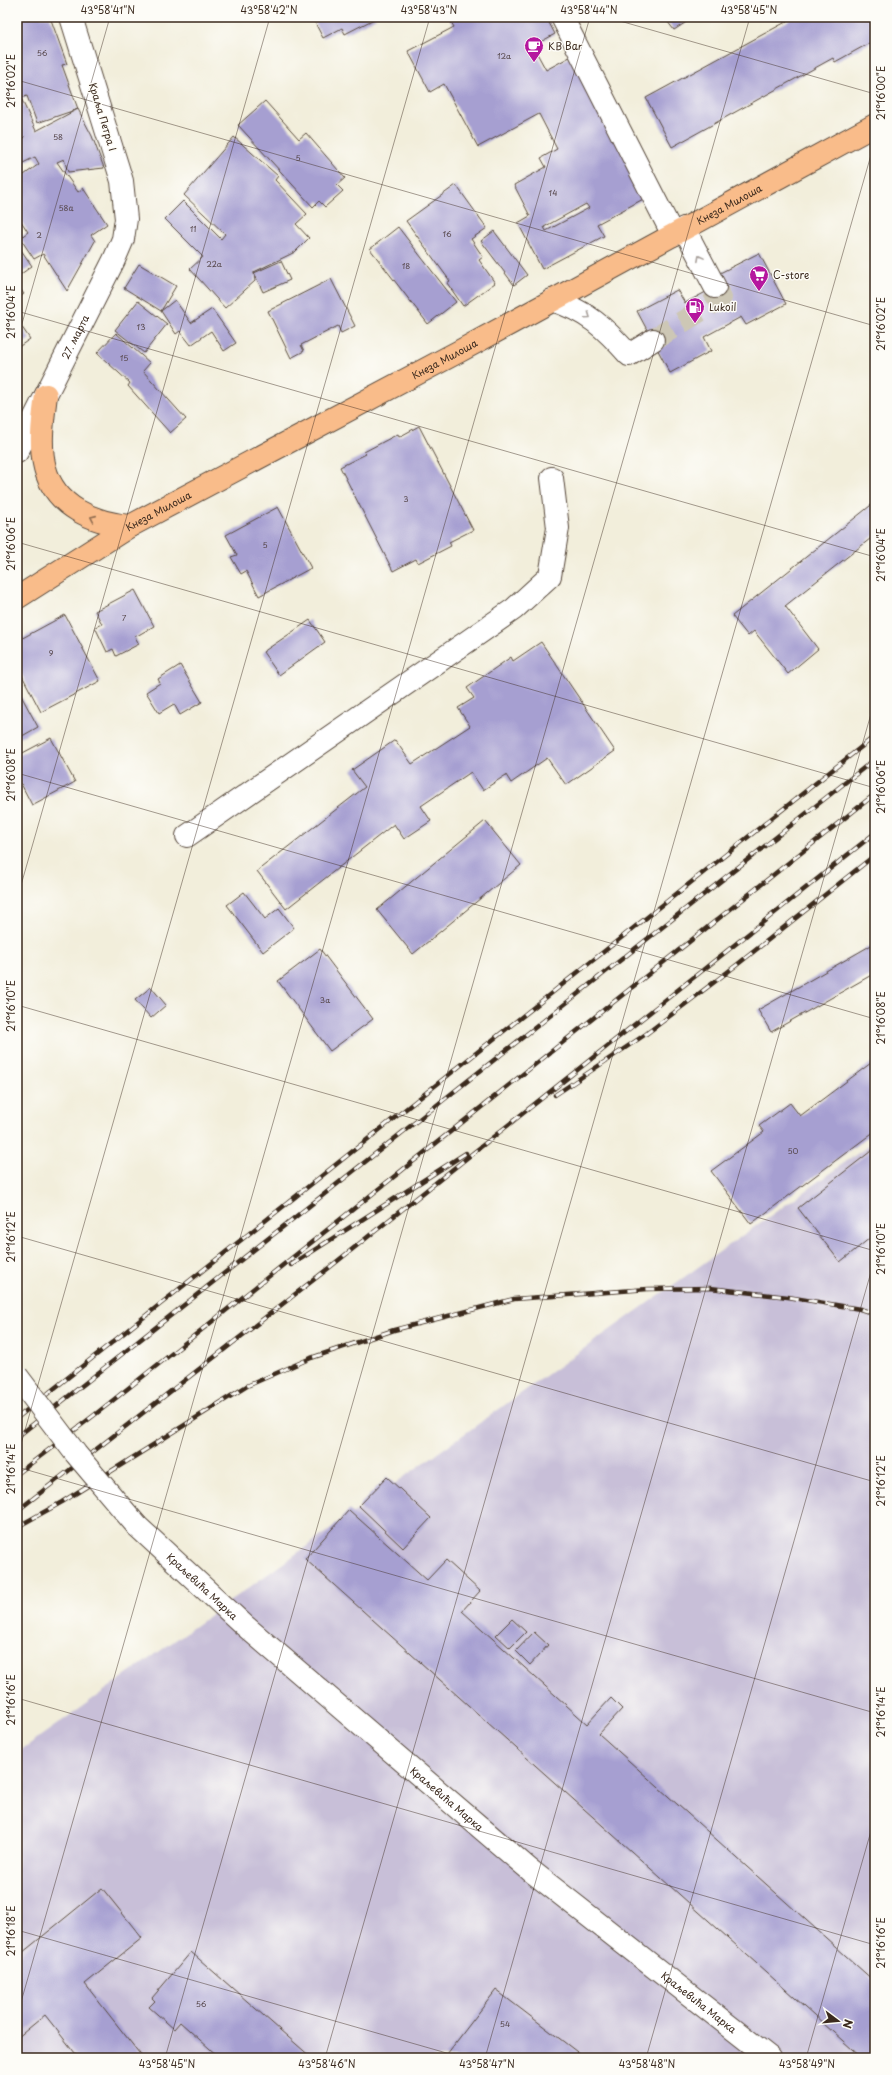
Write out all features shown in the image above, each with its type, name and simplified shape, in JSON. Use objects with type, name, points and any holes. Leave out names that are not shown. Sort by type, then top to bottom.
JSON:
[{"type":"main road","name":"Кнеза Милоша","points":[[17,598],[130,526],[875,125]]},
{"type":"main road","points":[[46,395],[42,434],[43,453],[45,468],[55,490],[63,500],[82,513],[109,525],[130,526]]},
{"type":"street","name":"Краља Петра I","points":[[71,17],[122,181],[126,219]]},
{"type":"street","points":[[562,17],[679,231],[715,287]]},
{"type":"street","name":"27. марта","points":[[17,452],[114,260],[122,239],[126,219]]},
{"type":"street","points":[[552,300],[583,312],[607,330],[629,355],[653,340]]},
{"type":"street","points":[[187,836],[514,609],[550,576],[558,528],[552,478]]},
{"type":"street","name":"Краљевића Марка","points":[[17,1376],[76,1454],[137,1526],[244,1625],[530,1870],[770,2058]]},
{"type":"shaded area","points":[[875,1141],[875,2058],[17,2058],[17,1753]]},
{"type":"building","points":[[17,17],[50,17],[67,64],[62,65],[78,109],[92,136],[104,168],[68,172],[64,159],[57,162],[78,192],[83,188],[107,224],[91,235],[95,241],[67,291],[43,254],[34,259],[20,238],[28,232],[17,215],[17,180],[39,164],[35,157],[17,166],[17,141],[25,137],[17,140]],"holes":[[[27,96],[37,123],[78,109],[36,131],[21,98]]]},
{"type":"building","points":[[312,17],[376,18],[345,34],[342,28],[323,38]]},
{"type":"building","points":[[448,17],[546,17],[555,34],[533,46],[546,70],[577,53],[647,197],[597,224],[604,236],[542,269],[518,223],[530,216],[514,185],[546,167],[541,158],[557,149],[539,114],[478,147],[444,84],[430,92],[408,51],[454,27]],"holes":[[[586,204],[589,208],[546,231],[544,227]]]},
{"type":"building","points":[[664,17],[694,17],[674,30]]},
{"type":"building","points":[[795,17],[875,17],[875,40],[835,62],[833,58],[672,147],[646,98]]},
{"type":"building","points":[[265,101],[299,139],[306,133],[345,178],[337,185],[343,191],[325,207],[319,201],[313,207],[238,125]]},
{"type":"building","points":[[234,137],[278,176],[275,180],[307,214],[296,224],[309,238],[295,252],[254,272],[255,281],[225,308],[190,269],[203,257],[165,219],[183,201],[221,239],[225,234],[184,195]]},
{"type":"building","points":[[456,185],[487,228],[471,239],[483,257],[479,260],[495,283],[463,306],[447,283],[450,281],[406,221]]},
{"type":"building","points":[[398,227],[456,302],[428,324],[370,249]]},
{"type":"building","points":[[494,231],[527,275],[514,285],[481,241]]},
{"type":"building","points":[[17,244],[32,266],[17,277]]},
{"type":"building","points":[[759,253],[786,304],[746,325],[741,317],[704,337],[711,351],[670,373],[637,311],[677,290],[685,303],[723,283],[718,274]]},
{"type":"building","points":[[281,261],[290,280],[263,292],[254,273]]},
{"type":"building","points":[[139,264],[176,286],[161,311],[124,288]]},
{"type":"building","points":[[331,279],[355,326],[341,333],[338,326],[301,345],[304,351],[291,358],[268,311]]},
{"type":"building","points":[[17,285],[24,294],[17,299]]},
{"type":"building","points":[[175,300],[191,323],[212,309],[236,343],[224,351],[211,331],[191,345],[180,331],[176,334],[161,311]]},
{"type":"building","points":[[138,301],[167,324],[144,353],[115,330]]},
{"type":"building","points":[[17,320],[30,339],[17,348]]},
{"type":"building","points":[[116,333],[150,363],[143,371],[186,419],[170,433],[128,386],[130,383],[97,353]]},
{"type":"building","points":[[419,426],[473,530],[449,542],[451,546],[418,563],[416,559],[393,571],[340,467],[366,454],[364,452],[398,434],[399,437]]},
{"type":"building","points":[[875,502],[875,535],[785,606],[818,649],[788,674],[754,631],[748,636],[732,616]]},
{"type":"building","points":[[278,507],[311,568],[259,596],[246,571],[241,574],[231,557],[237,555],[226,535]]},
{"type":"building","points":[[135,590],[154,626],[135,637],[139,644],[116,656],[113,649],[107,652],[95,627],[102,624],[95,611]]},
{"type":"building","points":[[65,615],[100,681],[41,712],[17,666],[17,641]]},
{"type":"building","points":[[310,620],[325,642],[279,675],[263,652]]},
{"type":"building","points":[[541,642],[615,751],[566,785],[547,758],[511,783],[506,775],[483,790],[471,772],[421,806],[431,821],[404,839],[394,824],[286,909],[257,871],[365,787],[352,770],[395,740],[412,764],[470,726],[458,708],[474,698],[467,688],[511,657],[513,661]]},
{"type":"building","points":[[180,665],[202,702],[180,715],[174,704],[159,713],[146,692],[160,683],[158,679]]},
{"type":"building","points":[[17,688],[38,727],[17,739]]},
{"type":"building","points":[[51,738],[75,782],[32,805],[17,776],[17,756]]},
{"type":"building","points":[[485,821],[521,865],[413,954],[377,910]]},
{"type":"building","points":[[244,892],[265,919],[279,908],[294,928],[263,952],[227,905]]},
{"type":"building","points":[[875,943],[875,973],[771,1032],[758,1010]]},
{"type":"building","points":[[320,949],[373,1019],[330,1051],[278,981]]},
{"type":"building","points":[[151,987],[166,1005],[151,1018],[135,1000]]},
{"type":"building","points":[[875,1060],[875,1131],[751,1224],[711,1171],[764,1132],[759,1126],[790,1103],[800,1116]]},
{"type":"building","points":[[875,1148],[875,1234],[840,1262],[798,1208]]},
{"type":"building","points":[[387,1477],[431,1518],[403,1548],[359,1506]]},
{"type":"building","points":[[349,1510],[427,1580],[446,1560],[480,1591],[462,1611],[587,1724],[611,1698],[622,1709],[599,1734],[875,1982],[875,2053],[871,2058],[862,2058],[305,1559]]},
{"type":"building","points":[[512,1619],[526,1632],[510,1648],[496,1635]]},
{"type":"building","points":[[534,1632],[548,1645],[530,1665],[516,1651]]},
{"type":"building","points":[[102,1888],[142,1938],[85,1984],[143,2058],[79,2058],[45,2015],[17,2038],[17,1957]]},
{"type":"building","points":[[191,1952],[312,2058],[218,2058],[219,2057],[180,2022],[174,2029],[149,2007],[155,2001],[152,1998]]},
{"type":"building","points":[[496,1990],[585,2058],[444,2058]]},
{"type":"tunnel","points":[[653,340],[721,298],[715,287]]},
{"type":"railway","points":[[17,1418],[875,736]]},
{"type":"railway","points":[[17,1437],[875,759]]},
{"type":"railway","points":[[17,1474],[97,1413],[875,794]]},
{"type":"railway","points":[[17,1511],[330,1267],[875,833]]},
{"type":"railway","points":[[555,1095],[646,1034],[738,964],[875,855]]},
{"type":"railway","points":[[291,1265],[466,1153]]},
{"type":"railway","points":[[17,1527],[62,1502],[247,1386],[311,1358],[394,1330],[514,1299],[648,1289],[710,1288],[788,1297],[860,1309],[875,1314]]},
{"type":"place","name":"KB Bar","points":[[534,63]]},
{"type":"place","name":"C-store","points":[[759,292]]},
{"type":"place","name":"Lukoil","points":[[695,324]]}]
